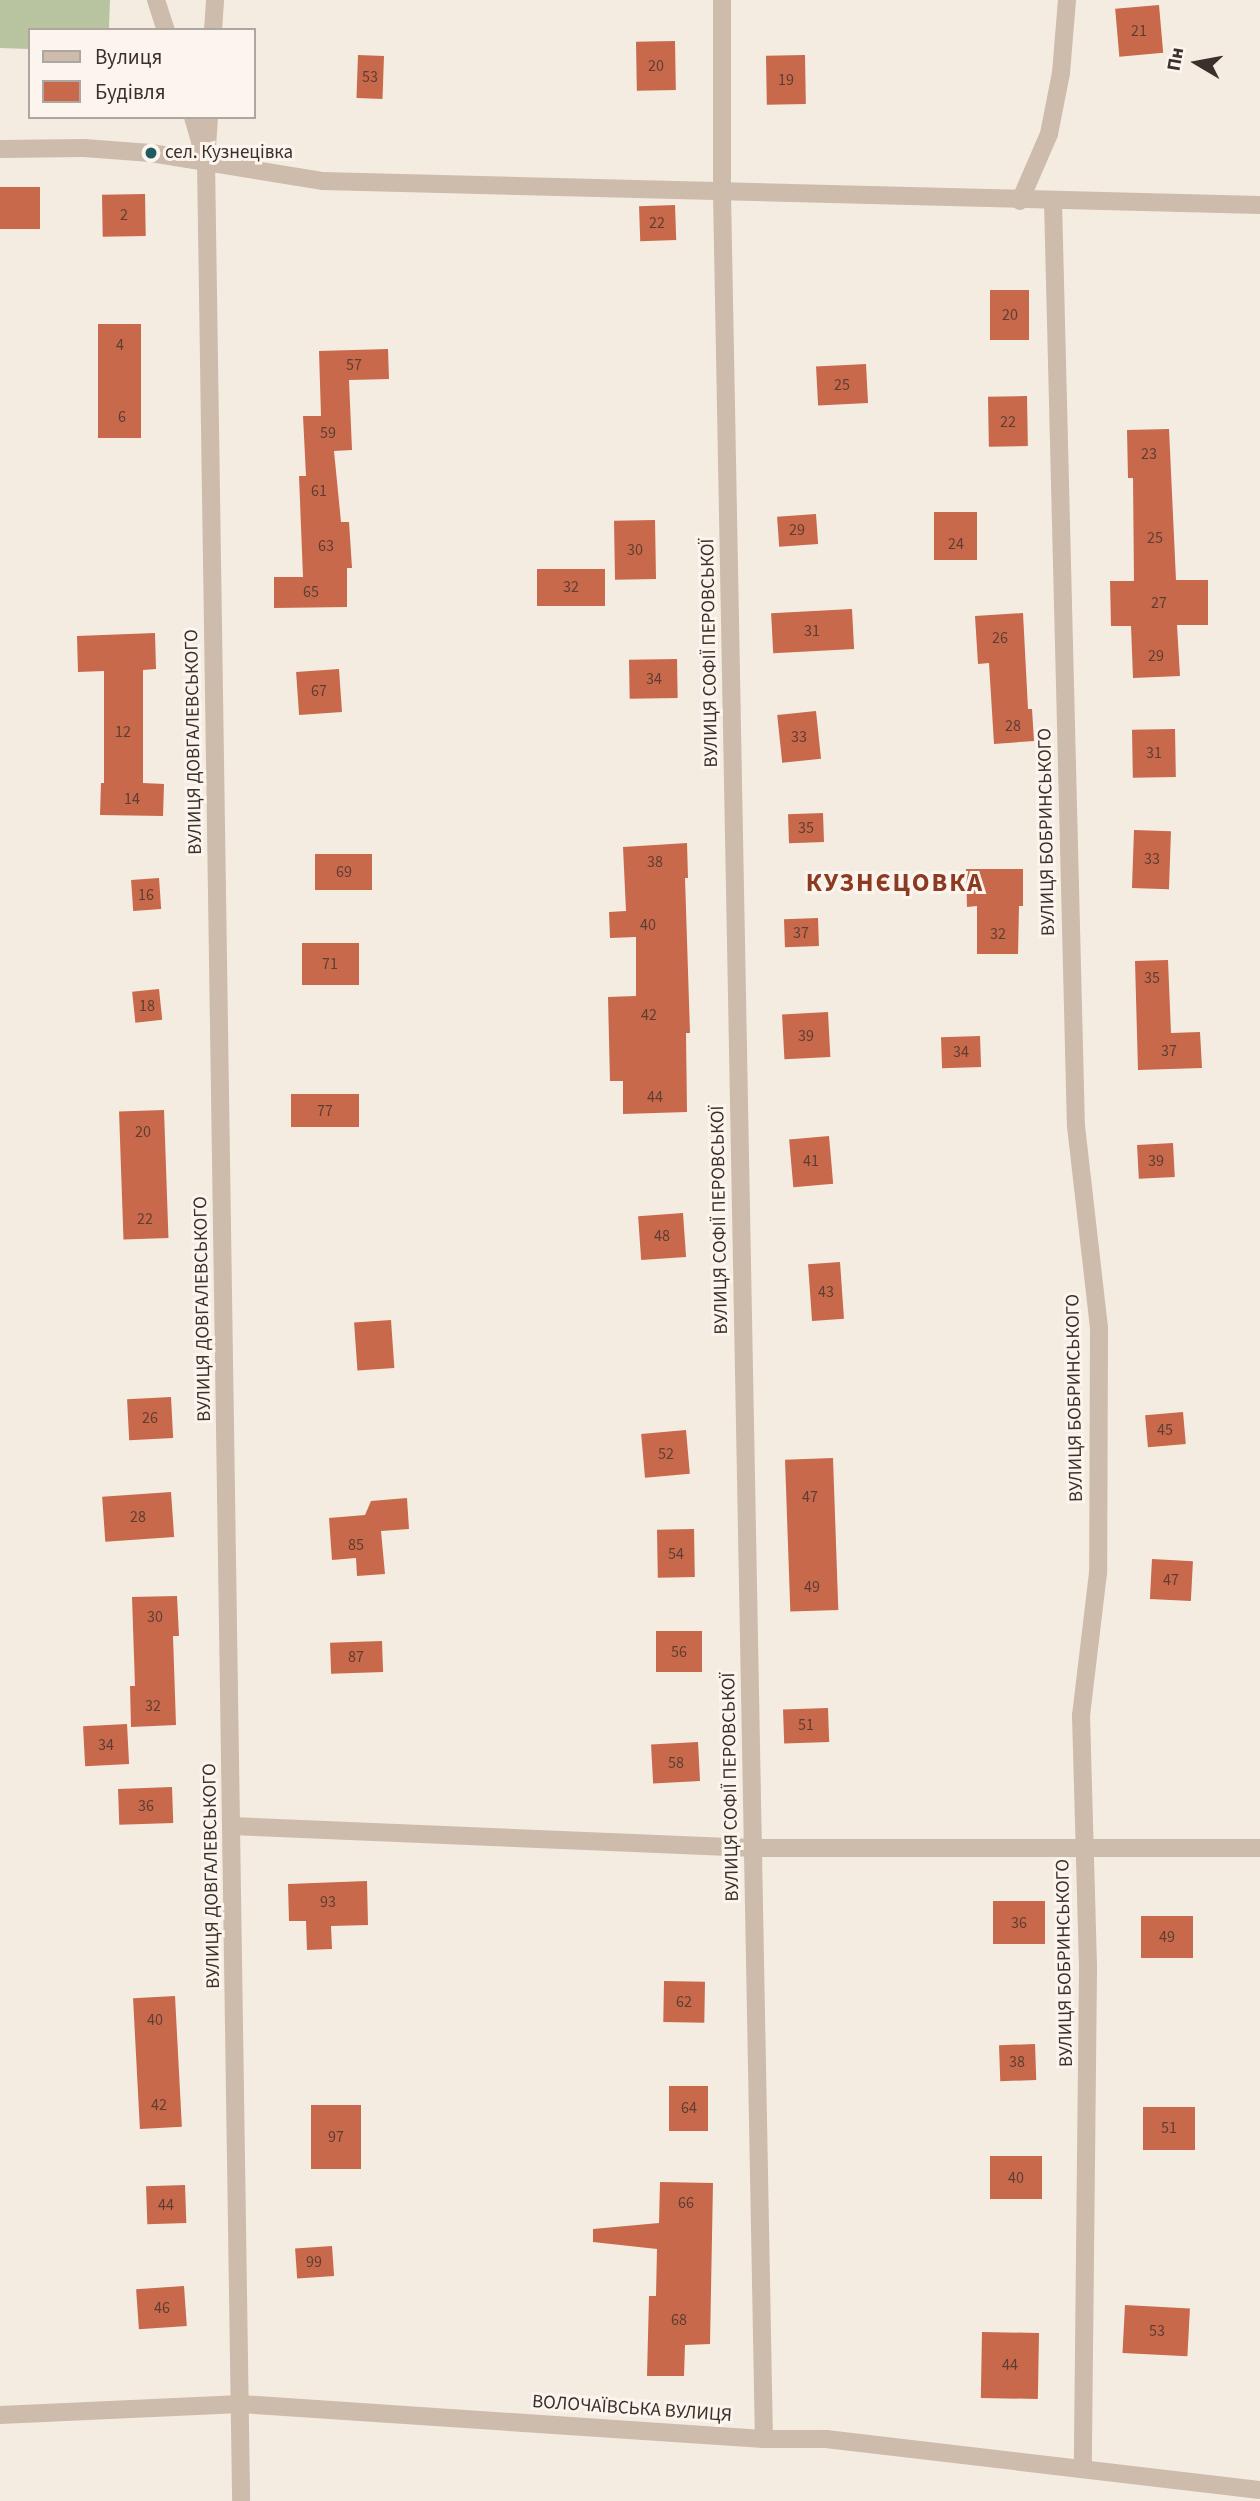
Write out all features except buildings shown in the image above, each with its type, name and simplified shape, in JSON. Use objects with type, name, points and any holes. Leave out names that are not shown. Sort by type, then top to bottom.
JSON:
[{"type":"street","points":[[156,0],[165,28]]},
{"type":"street","points":[[213,28],[215,0]]},
{"type":"street","name":"ВУЛИЦЯ СОФІЇ ПЕРОВСЬКОЇ","points":[[722,0],[722,193],[764,2439]]},
{"type":"street","points":[[1020,201],[1049,134],[1061,73],[1068,0]]},
{"type":"street","points":[[194,119],[206,161]]},
{"type":"street","name":"ВУЛИЦЯ ДОВГАЛЕВСЬКОГО","points":[[209,119],[206,161],[241,2501]]},
{"type":"street","points":[[0,149],[84,148],[206,161],[322,181],[1020,201],[1260,205]]},
{"type":"street","name":"ВУЛИЦЯ БОБРИНСЬКОГО","points":[[1053,201],[1076,1126],[1099,1329],[1098,1573],[1081,1715],[1088,1969],[1083,2467]]},
{"type":"street","points":[[232,1826],[753,1848],[1260,1848]]},
{"type":"street","name":"ВОЛОЧАЇВСЬКА ВУЛИЦЯ","points":[[0,2415],[241,2404],[764,2439],[826,2439],[1083,2467],[1260,2490]]},
{"type":"green space","points":[[0,0],[110,0],[109,28],[28,28],[28,49],[0,48]]},
{"type":"place","name":"сел. Кузнецівка","points":[[151,153]]},
{"type":"district","name":"КУЗНЄЦОВКА","points":[[895,883]]}]
